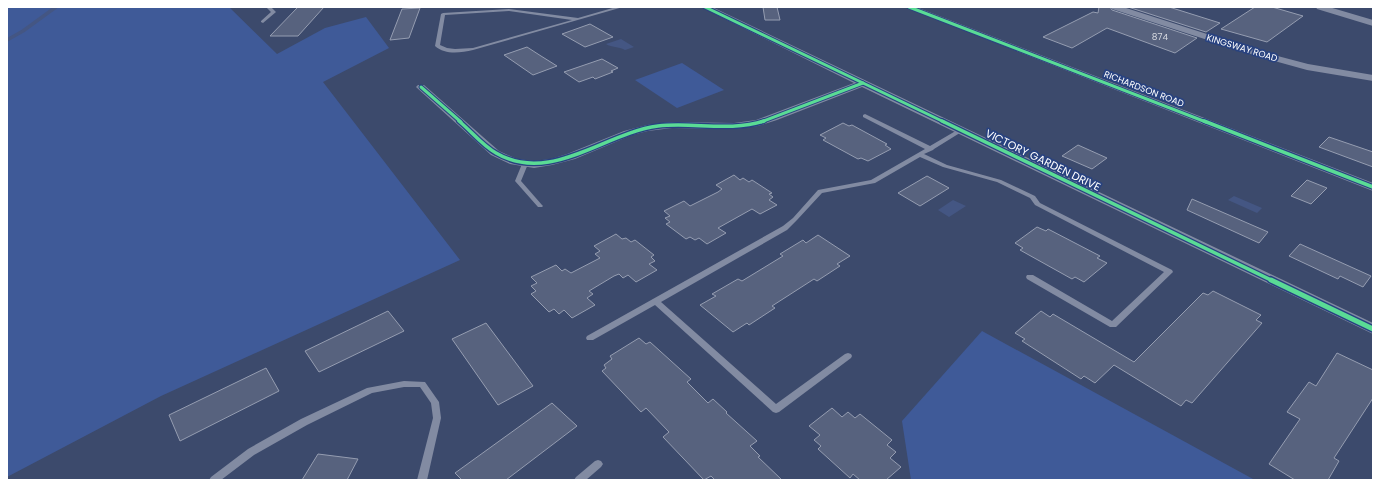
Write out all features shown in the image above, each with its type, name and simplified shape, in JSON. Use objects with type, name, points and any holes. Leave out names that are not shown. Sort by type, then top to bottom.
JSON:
[{"type":"street","name":"RICHARDSON ROAD","points":[[909,7],[1373,187]]},
{"type":"street","name":"KINGSWAY ROAD","points":[[1115,7],[1263,55],[1307,67],[1373,78]]},
{"type":"street","points":[[1320,7],[1373,23]]},
{"type":"street","name":"VICTORY GARDEN DRIVE","points":[[712,8],[862,83],[1373,329]]},
{"type":"street","points":[[421,87],[495,153],[506,160],[525,164],[542,164],[554,162],[646,128],[661,125],[738,126],[762,122],[832,96],[862,83]]},
{"type":"lane","points":[[263,22],[274,12],[268,7]]},
{"type":"lane","points":[[578,19],[509,10],[443,14],[437,46],[449,51],[462,51],[578,19],[621,7]]},
{"type":"lane","points":[[865,116],[931,149]]},
{"type":"lane","points":[[590,338],[785,228],[820,191],[873,182],[961,130]]},
{"type":"lane","points":[[920,155],[945,166],[1000,181],[1033,197],[1037,204],[1169,272],[1113,325],[1030,277]]},
{"type":"lane","points":[[525,164],[518,181],[540,206]]},
{"type":"lane","points":[[655,301],[776,409],[848,356]]},
{"type":"lane","points":[[214,480],[251,452],[304,422],[370,390],[404,384],[422,384],[435,402],[437,418],[422,480]]},
{"type":"lane","points":[[579,480],[598,464]]},
{"type":"shaded area","points":[[7,7],[229,7],[277,54],[325,28],[366,17],[389,48],[323,82],[460,260],[161,396],[7,477]]},
{"type":"shaded area","points":[[621,39],[634,47],[625,50],[606,44]]},
{"type":"shaded area","points":[[682,63],[724,90],[677,108],[635,80]]},
{"type":"shaded area","points":[[1234,196],[1262,208],[1257,213],[1228,200]]},
{"type":"shaded area","points":[[953,200],[966,206],[949,217],[938,210]]},
{"type":"shaded area","points":[[982,331],[1253,480],[911,480],[902,421]]},
{"type":"building","points":[[298,7],[324,7],[298,36],[270,36]]},
{"type":"building","points":[[763,7],[777,7],[780,20],[765,20]]},
{"type":"building","points":[[1099,7],[1110,7],[1112,10],[1197,38],[1175,53],[1107,28],[1072,48],[1043,37],[1093,12],[1098,13]]},
{"type":"building","points":[[1128,7],[1169,7],[1220,23],[1206,32]]},
{"type":"building","points":[[1255,7],[1272,7],[1303,16],[1267,42],[1221,29]]},
{"type":"building","points":[[420,8],[409,38],[390,40],[402,9]]},
{"type":"building","points":[[590,24],[613,37],[585,47],[562,34]]},
{"type":"building","points":[[527,47],[557,66],[533,75],[504,55]]},
{"type":"building","points":[[602,59],[618,68],[611,71],[613,72],[595,79],[593,77],[579,82],[564,72]]},
{"type":"building","points":[[843,123],[849,126],[852,125],[887,144],[885,145],[891,149],[868,161],[861,158],[858,159],[823,140],[826,138],[820,135]]},
{"type":"building","points":[[1329,137],[1373,152],[1373,167],[1319,147]]},
{"type":"building","points":[[1078,145],[1107,158],[1092,169],[1062,156]]},
{"type":"building","points":[[734,175],[740,180],[743,178],[749,182],[752,180],[772,193],[769,194],[773,197],[769,200],[777,205],[760,214],[752,209],[718,228],[726,233],[707,244],[699,238],[695,240],[690,237],[686,239],[666,224],[670,222],[665,218],[670,216],[664,211],[684,201],[690,206],[718,192],[722,189],[716,185]]},
{"type":"building","points":[[927,176],[949,188],[920,206],[898,193]]},
{"type":"building","points":[[1307,180],[1327,188],[1311,204],[1291,196]]},
{"type":"building","points":[[1192,199],[1268,232],[1259,243],[1187,210]]},
{"type":"building","points":[[1037,227],[1046,231],[1048,229],[1100,256],[1097,258],[1107,263],[1084,282],[1075,277],[1072,279],[1020,250],[1023,248],[1015,243]]},
{"type":"building","points":[[616,234],[622,239],[626,238],[631,242],[635,240],[654,255],[651,257],[655,261],[649,264],[657,270],[636,282],[628,275],[623,278],[619,274],[614,276],[589,291],[593,294],[587,298],[595,305],[572,318],[564,310],[559,314],[554,309],[549,312],[531,294],[536,291],[531,286],[537,283],[531,277],[556,265],[562,271],[565,269],[571,273],[600,258],[595,254],[600,251],[594,246]]},
{"type":"building","points":[[818,235],[850,256],[837,264],[840,266],[817,281],[814,279],[772,306],[775,308],[749,325],[747,323],[733,332],[700,305],[716,296],[712,294],[738,279],[742,281],[783,256],[780,254],[803,240],[806,243]]},
{"type":"building","points":[[1300,244],[1371,276],[1363,287],[1340,276],[1338,279],[1289,256]]},
{"type":"building","points":[[1213,291],[1261,315],[1256,320],[1262,323],[1192,403],[1186,400],[1181,406],[1114,365],[1095,383],[1084,376],[1081,379],[1022,341],[1025,339],[1015,333],[1041,311],[1050,317],[1053,314],[1134,362],[1203,293],[1208,295]]},
{"type":"building","points":[[388,311],[404,331],[319,372],[305,351]]},
{"type":"building","points":[[486,323],[533,386],[498,405],[452,339]]},
{"type":"building","points":[[639,338],[646,344],[650,342],[691,379],[687,382],[708,403],[713,399],[757,441],[750,446],[760,456],[758,457],[782,480],[715,480],[711,476],[704,480],[663,437],[669,432],[646,408],[641,412],[602,371],[606,368],[604,365],[612,359],[610,356]]},
{"type":"building","points":[[1337,353],[1373,370],[1373,398],[1334,458],[1339,461],[1328,480],[1295,480],[1269,464],[1300,419],[1287,412],[1309,382],[1316,386]]},
{"type":"building","points":[[266,368],[279,391],[180,441],[169,415]]},
{"type":"building","points":[[552,403],[577,426],[506,480],[462,480],[455,473]]},
{"type":"building","points":[[832,408],[842,417],[848,412],[855,418],[860,414],[892,440],[887,445],[896,452],[890,458],[901,467],[886,480],[860,480],[853,474],[850,478],[818,449],[821,446],[814,440],[820,435],[809,426]]},
{"type":"building","points":[[318,454],[358,459],[347,480],[302,480]]},
{"type":"waterway","points":[[7,40],[23,31],[56,7]]},
{"type":"cycle path","points":[[705,7],[1373,329]]},
{"type":"cycle path","points":[[909,7],[1373,187]]},
{"type":"cycle path","points":[[421,87],[495,153],[514,162],[534,164],[552,162],[571,156],[609,140],[647,128],[672,125],[734,126],[758,123],[863,83]]}]
